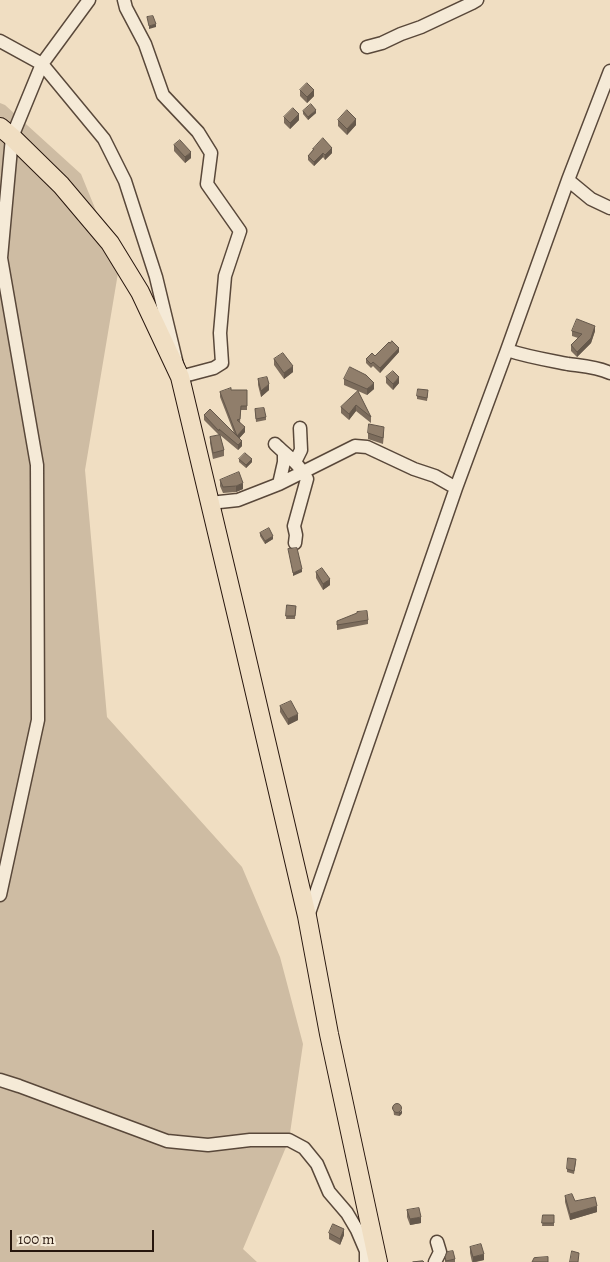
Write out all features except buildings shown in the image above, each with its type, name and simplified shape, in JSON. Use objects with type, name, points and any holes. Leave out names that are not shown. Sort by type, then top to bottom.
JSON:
[{"type":"highway","points":[[6,132],[61,185],[110,244],[140,292],[180,377],[308,916],[329,1034],[378,1262]]},
{"type":"street","points":[[0,895],[38,720],[37,466],[1,258],[6,132],[42,64],[89,0]]},
{"type":"street","points":[[0,41],[42,64],[104,139],[125,181],[156,277],[180,377],[214,368],[222,362],[220,332],[225,276],[240,231],[206,184],[211,153],[198,132],[163,95],[145,44],[126,8],[124,0]]},
{"type":"street","points":[[367,46],[382,43],[421,27],[477,0]]},
{"type":"street","points":[[308,916],[456,488],[508,350],[568,180],[610,71]]},
{"type":"street","points":[[568,180],[591,199],[610,208]]},
{"type":"street","points":[[508,350],[530,357],[583,366],[610,373]]},
{"type":"street","points":[[299,466],[301,450],[300,428]]},
{"type":"street","points":[[275,444],[299,466],[307,479],[294,526],[295,543]]},
{"type":"street","points":[[210,503],[238,500],[279,484],[299,466],[355,446],[367,447],[414,469],[435,476],[456,488]]},
{"type":"street","points":[[279,484],[284,453]]},
{"type":"street","points":[[0,1080],[168,1142],[208,1145],[250,1140],[289,1140],[304,1148],[317,1164],[329,1192],[347,1213],[356,1230],[366,1251],[366,1262]]},
{"type":"street","points":[[435,1262],[440,1252],[437,1242]]},
{"type":"shaded area","points":[[0,103],[5,105],[81,174],[119,267],[85,470],[107,717],[242,867],[280,957],[303,1044],[289,1140],[243,1249],[257,1262],[0,1262]]}]
